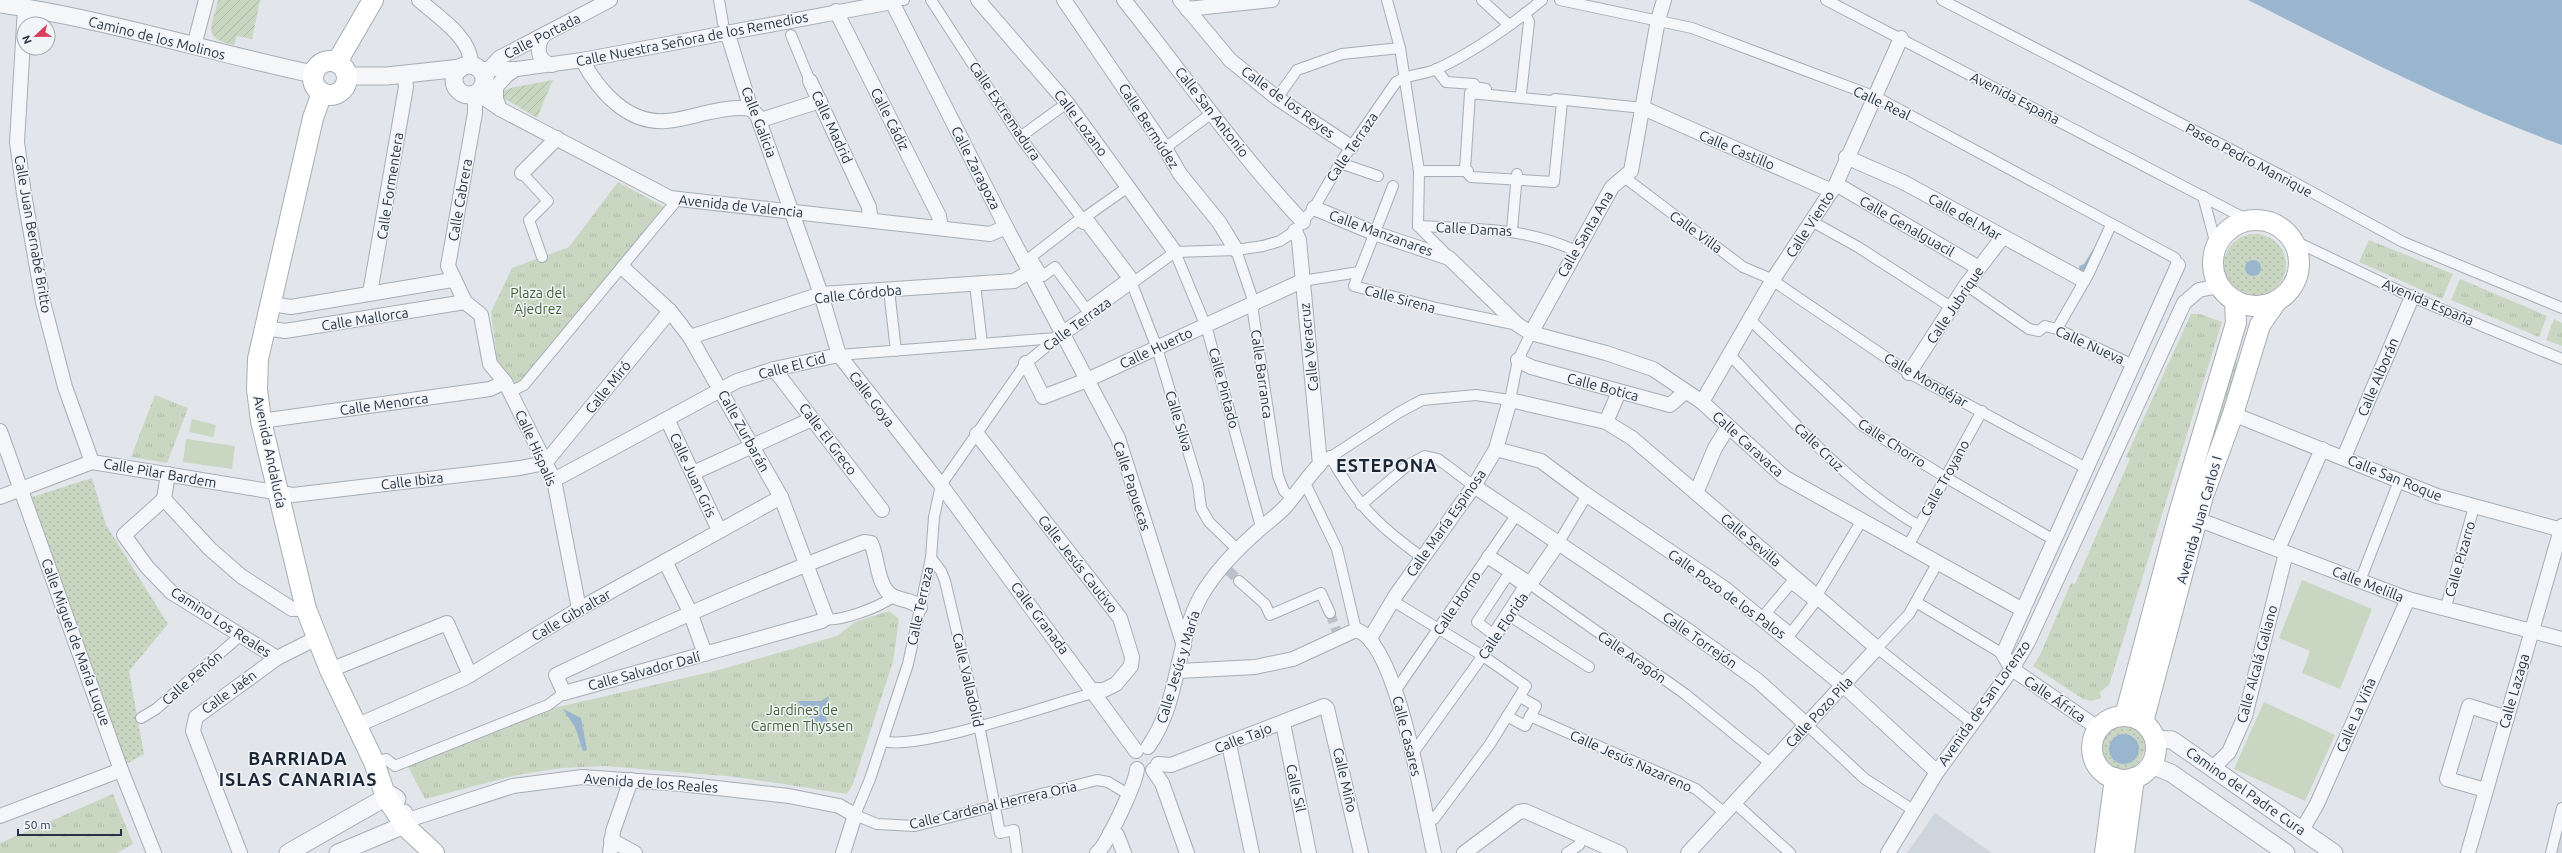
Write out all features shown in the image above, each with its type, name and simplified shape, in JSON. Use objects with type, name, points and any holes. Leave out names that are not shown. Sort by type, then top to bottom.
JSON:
[{"type":"main road","points":[[342,69],[322,62],[314,74],[315,85],[322,93],[333,95],[342,90],[342,69],[373,0]]},
{"type":"main road","name":"Avenida Andalucía","points":[[322,93],[313,118],[258,359],[257,389],[261,421],[306,609],[317,638],[330,670],[374,760],[402,810],[434,853]]},
{"type":"main road","points":[[2253,220],[2275,224],[2287,234],[2295,246],[2299,261],[2297,277],[2289,291],[2276,302],[2260,307],[2234,302],[2218,286],[2212,266],[2216,245],[2230,228],[2253,220]]},
{"type":"main road","name":"Avenida Juan Carlos I","points":[[2125,716],[2179,513],[2236,324],[2234,302]]},
{"type":"main road","name":"Avenida Juan Carlos I","points":[[2143,722],[2203,496],[2233,414],[2260,325],[2276,302]]},
{"type":"main road","points":[[2125,716],[2143,722],[2155,739],[2154,757],[2150,765],[2134,778],[2115,778],[2098,767],[2092,748],[2098,728],[2105,721],[2125,716]]},
{"type":"main road","points":[[2105,853],[2115,778]]},
{"type":"main road","points":[[2124,853],[2134,778]]},
{"type":"street","points":[[194,46],[206,0]]},
{"type":"street","name":"Calle Cabrera","points":[[419,0],[455,33],[468,50],[477,78],[475,113],[448,266],[452,280],[464,302]]},
{"type":"street","name":"Calle Portada","points":[[477,78],[499,58],[610,0]]},
{"type":"street","points":[[719,0],[724,29]]},
{"type":"street","name":"Calle Nuestra Señora de los Remedios","points":[[477,78],[517,69],[582,60],[724,29],[779,23],[896,0]]},
{"type":"street","name":"Calle Zaragoza","points":[[896,0],[1059,335]]},
{"type":"street","name":"Calle Extremadura","points":[[931,0],[1020,137],[1085,220]]},
{"type":"street","name":"Calle Lozano","points":[[978,0],[1067,103],[1175,252]]},
{"type":"street","name":"Calle Bermúdez","points":[[1064,0],[1165,148],[1180,174],[1219,222],[1236,250]]},
{"type":"street","name":"Calle San Antonio","points":[[1124,0],[1279,197],[1299,226]]},
{"type":"street","points":[[1184,5],[1272,0]]},
{"type":"street","points":[[1387,0],[1400,48],[1419,170],[1418,226]]},
{"type":"street","points":[[1482,0],[1509,25]]},
{"type":"street","points":[[1404,77],[1436,69],[1509,25],[1542,0]]},
{"type":"street","name":"Calle Real","points":[[1560,0],[1692,28],[1876,97],[2111,225],[2175,258],[2178,265]]},
{"type":"street","name":"Calle Santa Ana","points":[[1510,400],[1518,360],[1530,333],[1574,250],[1612,187],[1631,172],[1634,163],[1658,20],[1664,0]]},
{"type":"street","name":"Avenida España","points":[[1826,0],[2244,218],[2253,220]]},
{"type":"street","name":"Paseo Pedro Manrique","points":[[1942,0],[2286,178],[2403,242],[2562,308]]},
{"type":"street","name":"Camino de los Molinos","points":[[0,4],[25,4],[194,46],[236,58],[314,74]]},
{"type":"street","name":"Calle Juan Bernabé Britto","points":[[25,4],[17,142],[24,194],[43,302],[65,387],[92,462]]},
{"type":"street","name":"Calle de los Reyes","points":[[1184,5],[1230,60],[1277,98],[1351,147]]},
{"type":"street","name":"Calle Cádiz","points":[[836,11],[939,216],[941,228]]},
{"type":"street","points":[[1521,94],[1529,22],[1525,13]]},
{"type":"street","name":"Calle Galicia","points":[[724,29],[729,38],[751,109],[757,115],[791,211]]},
{"type":"street","points":[[544,35],[539,41],[539,56],[542,60],[552,65]]},
{"type":"street","name":"Calle Madrid","points":[[791,35],[810,81],[869,207],[870,215],[868,219]]},
{"type":"street","name":"Calle Viento","points":[[1702,402],[1772,281],[1813,222],[1834,187],[1846,157],[1876,97],[1901,38]]},
{"type":"street","points":[[1277,98],[1297,70],[1342,54],[1400,48]]},
{"type":"street","points":[[582,60],[604,92],[625,111],[639,116],[666,121],[732,108],[751,109]]},
{"type":"street","points":[[342,69],[455,85],[455,75],[477,78]]},
{"type":"street","points":[[500,108],[496,99],[496,87],[507,74],[517,69]]},
{"type":"street","points":[[1436,69],[1446,82],[1474,84],[1474,90],[1470,93],[1465,170],[1468,171],[1472,177],[1517,176],[1554,182],[1562,102],[1521,94],[1474,90]]},
{"type":"street","points":[[387,76],[477,78]]},
{"type":"street","name":"Calle Terraza","points":[[843,853],[855,815],[884,741],[908,664],[931,558],[934,517],[941,485],[1026,363],[1059,335],[1083,319],[1129,280],[1175,252],[1236,250],[1263,246],[1280,241],[1299,226],[1314,208],[1340,163],[1396,82],[1404,77]]},
{"type":"street","name":"Calle Formentera","points":[[370,293],[404,94],[404,78]]},
{"type":"street","name":"Avenida de Valencia","points":[[477,78],[500,108],[677,200],[868,219],[990,234],[1006,228]]},
{"type":"street","points":[[1474,90],[1643,108]]},
{"type":"street","points":[[760,124],[764,120],[820,101]]},
{"type":"street","points":[[1020,137],[1067,103]]},
{"type":"street","name":"Calle Castillo","points":[[1643,108],[1834,187]]},
{"type":"street","points":[[1165,148],[1212,113]]},
{"type":"street","points":[[542,257],[529,220],[548,201],[522,173],[557,138]]},
{"type":"street","name":"Calle del Mar","points":[[1846,157],[1903,182],[2002,238],[2083,280]]},
{"type":"street","points":[[1340,163],[1378,176]]},
{"type":"street","points":[[1419,170],[1468,171]]},
{"type":"street","points":[[1512,230],[1517,176]]},
{"type":"street","name":"Calle Villa","points":[[1624,177],[1644,195],[1744,267],[1772,281]]},
{"type":"street","points":[[1359,272],[1393,186]]},
{"type":"street","points":[[1085,220],[1089,220],[1131,276],[1086,309],[1055,267],[1042,276],[1031,257],[1080,220],[1083,224],[1085,220],[1128,187]]},
{"type":"street","name":"Calle Genalguacil","points":[[1834,187],[1979,268]]},
{"type":"street","points":[[2203,196],[2216,245]]},
{"type":"street","points":[[508,387],[524,385],[677,200]]},
{"type":"street","name":"Calle Manzanares","points":[[1314,208],[1374,233],[1449,258]]},
{"type":"street","name":"Calle Goya","points":[[791,211],[821,294],[839,355],[941,485]]},
{"type":"street","name":"Calle Silva","points":[[1085,220],[1129,280],[1157,348],[1198,484],[1201,508],[1209,522],[1237,550]]},
{"type":"street","points":[[1813,222],[1858,247],[1951,307]]},
{"type":"street","points":[[2057,329],[2083,280],[2089,273],[2111,225]]},
{"type":"street","name":"Calle Veracruz","points":[[1299,226],[1302,282],[1325,460]]},
{"type":"street","name":"Calle Manzanares","points":[[1418,226],[1518,325],[1530,333]]},
{"type":"street","name":"Calle Damas","points":[[1418,226],[1512,230],[1557,242],[1574,250]]},
{"type":"street","name":"Calle Jubrique","points":[[1909,373],[1966,285],[2002,238]]},
{"type":"street","name":"Avenida España","points":[[2295,246],[2303,246],[2412,297],[2562,358]]},
{"type":"street","name":"Calle Barranca","points":[[1236,250],[1254,303],[1253,312],[1278,476],[1284,491],[1291,497]]},
{"type":"street","name":"Calle Pintado","points":[[1175,252],[1206,325],[1261,528]]},
{"type":"street","name":"Avenida de San Lorenzo","points":[[2003,654],[2178,265]]},
{"type":"street","name":"Calle Zurbarán","points":[[622,268],[670,311],[690,337],[720,389],[781,497],[825,615],[824,619]]},
{"type":"street","name":"Calle Córdoba","points":[[690,337],[821,294],[1014,282],[1029,272]]},
{"type":"street","name":"Calle Sirena","points":[[1302,282],[1359,272],[1354,286],[1443,310],[1518,325]]},
{"type":"street","name":"Calle Mallorca","points":[[271,304],[291,307],[452,280]]},
{"type":"street","name":"Calle Mondéjar","points":[[1772,281],[1909,373],[2086,468]]},
{"type":"street","name":"Calle Huerto","points":[[1026,363],[1043,397],[1087,380],[1302,282]]},
{"type":"street","points":[[975,284],[982,344]]},
{"type":"street","name":"Calle Nueva","points":[[1966,285],[2029,329],[2039,331],[2045,326],[2057,329],[2133,365]]},
{"type":"street","name":"Avenida de San Lorenzo","points":[[1888,853],[1937,772],[1971,722],[2012,669],[2028,642],[2164,343],[2184,303],[2192,293],[2206,287],[2218,286]]},
{"type":"street","points":[[889,290],[896,351]]},
{"type":"street","name":"Calle Alborán","points":[[2344,457],[2412,297]]},
{"type":"street","name":"Calle Mallorca","points":[[265,328],[285,331],[464,302]]},
{"type":"street","name":"Calle Hispalis","points":[[464,302],[481,315],[490,364],[508,387],[554,480],[579,609]]},
{"type":"street","name":"Calle Miró","points":[[545,463],[670,311]]},
{"type":"street","name":"Calle Chorro","points":[[1750,320],[1863,426],[1945,477],[2054,540]]},
{"type":"street","points":[[2151,325],[2160,332],[2164,343]]},
{"type":"street","name":"Calle Caravaca","points":[[1530,333],[1606,353],[1653,369],[1685,392],[1702,402],[1784,478],[2023,610]]},
{"type":"street","name":"Calle El Cid","points":[[554,480],[720,389],[774,369],[839,355],[982,344],[1059,335]]},
{"type":"street","name":"Calle Papuecas","points":[[1059,335],[1087,380],[1118,438],[1184,646]]},
{"type":"street","name":"Calle Cruz","points":[[1730,355],[1824,454],[1886,507],[1919,526]]},
{"type":"street","name":"Calle Botica","points":[[1518,360],[1531,367],[1670,405],[1685,392]]},
{"type":"street","points":[[2133,365],[2150,374]]},
{"type":"street","name":"Calle El Greco","points":[[774,369],[882,510]]},
{"type":"street","name":"Calle Menorca","points":[[261,421],[508,387]]},
{"type":"street","points":[[1606,422],[1619,392]]},
{"type":"street","points":[[1423,558],[1387,532],[1361,505],[1325,460],[1422,400],[1476,395],[1510,400]]},
{"type":"street","name":"Calle Sevilla","points":[[1510,400],[1606,422],[1632,438],[1816,599],[1971,722]]},
{"type":"street","name":"Calle María Espinosa","points":[[1371,641],[1372,635],[1393,601],[1474,486],[1496,449],[1510,400]]},
{"type":"street","name":"Calle Troyano","points":[[1908,546],[1982,411]]},
{"type":"street","name":"Calle San Roque","points":[[2233,414],[2344,457],[2437,496],[2561,529]]},
{"type":"street","name":"Calle Juan Gris","points":[[667,419],[719,530]]},
{"type":"street","points":[[693,473],[812,419]]},
{"type":"street","points":[[1696,493],[1715,448],[1728,427]]},
{"type":"street","name":"Calle Miguel de María Luque","points":[[0,431],[121,770],[154,853]]},
{"type":"street","name":"Calle Jesús Cautivo","points":[[977,434],[1120,618],[1132,658],[1131,666],[1116,684],[1104,690],[1093,690]]},
{"type":"street","name":"Calle Pozo de los Palos","points":[[1496,449],[1541,460],[1587,495],[1766,617],[1787,634],[1937,772]]},
{"type":"street","name":"Calle Alcalá Galiano","points":[[2213,768],[2229,752],[2245,716],[2282,551],[2322,449]]},
{"type":"street","points":[[1361,505],[1408,465],[1425,456],[1438,459],[1474,486]]},
{"type":"street","name":"Calle Jesús y María","points":[[1142,749],[1158,732],[1179,671],[1190,622],[1201,596],[1226,568],[1237,550],[1286,506],[1291,497],[1304,481],[1325,460]]},
{"type":"street","name":"Calle Pilar Bardem","points":[[0,497],[92,462],[278,494]]},
{"type":"street","name":"Calle Ibiza","points":[[278,494],[300,494],[520,468],[545,463]]},
{"type":"street","points":[[2086,468],[2104,477]]},
{"type":"street","points":[[168,474],[164,499],[210,550],[241,576],[292,609],[306,609]]},
{"type":"street","points":[[1179,671],[1255,667],[1293,659],[1339,636],[1356,630],[1337,549],[1304,481]]},
{"type":"street","points":[[2360,581],[2399,481]]},
{"type":"street","name":"Calle Granada","points":[[941,485],[1093,690],[1142,749]]},
{"type":"street","name":"Calle Torrejón","points":[[1474,486],[1559,542],[1757,680],[1865,778],[1913,810]]},
{"type":"street","name":"Calle Florida","points":[[1413,753],[1510,616],[1559,542],[1587,495]]},
{"type":"street","name":"Calle Gibraltar","points":[[358,725],[470,676],[579,609],[719,530],[781,497]]},
{"type":"street","name":"Camino Los Reales","points":[[164,499],[124,535],[147,567],[171,592],[277,658]]},
{"type":"street","name":"Calle Pizarro","points":[[2445,610],[2474,507]]},
{"type":"street","name":"Calle Melilla","points":[[2179,513],[2408,599],[2445,610],[2562,639]]},
{"type":"street","name":"Calle Horno","points":[[1395,688],[1440,629],[1517,514]]},
{"type":"street","points":[[1787,634],[1816,599],[1862,520]]},
{"type":"street","name":"Calle Lazaga","points":[[2468,853],[2530,632],[2561,529]]},
{"type":"street","points":[[2054,540],[2071,548]]},
{"type":"street","points":[[564,693],[556,675],[690,612],[807,564],[868,541],[874,548],[883,584],[893,597],[914,602],[920,608]]},
{"type":"street","name":"Calle Aragón","points":[[1489,557],[1530,584],[1684,694],[1770,764]]},
{"type":"street","name":"Calle Valladolid","points":[[931,558],[941,570],[945,581],[979,725],[1000,832],[1014,830],[1017,853]]},
{"type":"street","points":[[665,561],[690,612],[705,654]]},
{"type":"street","name":"Calle Pozo Pila","points":[[1688,853],[1726,814],[1770,764],[1844,686],[1909,614],[1938,562]]},
{"type":"street","points":[[1508,575],[1524,586],[1493,634],[1477,622],[1508,575]]},
{"type":"street","points":[[1239,581],[1265,604],[1270,615],[1322,593],[1330,613]]},
{"type":"street","points":[[1766,617],[1766,613],[1791,583],[1795,581]]},
{"type":"street","name":"Calle Salvador Dalí","points":[[374,760],[386,759],[395,766],[548,705],[564,693],[824,619],[833,621],[885,603],[893,597]]},
{"type":"street","name":"Calle La Viña","points":[[2302,830],[2317,804],[2408,599]]},
{"type":"street","points":[[1393,601],[1483,656],[1526,686],[1507,716],[1434,819],[1426,821]]},
{"type":"street","name":"Calle África","points":[[1916,602],[2003,654],[2012,669],[2098,728]]},
{"type":"street","points":[[1510,616],[1589,668]]},
{"type":"street","points":[[330,670],[447,623],[470,676]]},
{"type":"street","name":"Calle Casares","points":[[1356,630],[1362,632],[1371,641],[1395,688],[1413,753],[1426,821],[1434,853]]},
{"type":"street","name":"Calle Peñón","points":[[141,718],[156,709],[241,635]]},
{"type":"street","name":"Calle Jaén","points":[[240,853],[193,731],[196,717],[277,658],[317,638]]},
{"type":"street","points":[[884,741],[893,744],[932,738],[1086,695],[1093,690]]},
{"type":"street","points":[[1507,716],[1525,726],[1536,706],[1520,697]]},
{"type":"street","name":"Calle Tajo","points":[[1155,767],[1171,765],[1227,745],[1324,706],[1327,708]]},
{"type":"street","points":[[2485,790],[2447,779],[2469,706],[2507,718]]},
{"type":"street","name":"Calle Miño","points":[[1327,708],[1361,853]]},
{"type":"street","name":"Calle Jesús Nazareno","points":[[1530,716],[1696,790],[1726,814]]},
{"type":"street","name":"Calle Sil","points":[[1283,723],[1309,853]]},
{"type":"street","name":"Camino del Padre Cura","points":[[2155,739],[2172,740],[2334,853]]},
{"type":"street","points":[[1227,745],[1230,749],[1252,853]]},
{"type":"street","points":[[1155,767],[1145,772],[1137,769],[1133,762],[1142,749],[1157,753],[1155,767],[1187,853]]},
{"type":"street","name":"Camino del Padre Cura","points":[[2150,765],[2171,773],[2286,853]]},
{"type":"street","points":[[1097,853],[1110,833],[1128,794],[1137,769]]},
{"type":"street","points":[[0,816],[121,770]]},
{"type":"street","name":"Avenida de los Reales","points":[[288,853],[402,810],[513,786],[582,778],[630,780],[789,796],[839,806],[855,815]]},
{"type":"street","points":[[630,780],[611,846],[635,853]]},
{"type":"street","name":"Calle Cardenal Herrera Oria","points":[[855,815],[877,824],[908,826],[1097,780],[1108,782],[1128,794]]},
{"type":"street","points":[[1735,803],[1790,853]]},
{"type":"street","points":[[2551,853],[2562,808]]},
{"type":"street","name":"Avenida de los Reales","points":[[338,853],[402,810]]},
{"type":"street","points":[[1464,853],[1519,812],[1530,812],[1620,853]]},
{"type":"street","points":[[1110,833],[1117,835],[1124,853]]},
{"type":"street","points":[[1567,853],[1579,845],[1583,836]]},
{"type":"shaded area","points":[[1935,813],[1942,818],[1992,853],[1907,853]]},
{"type":"shaded area","points":[[2562,831],[2562,853],[2556,853],[2559,841]]},
{"type":"green space","points":[[218,0],[260,0],[252,39],[237,36],[234,45],[217,39],[213,35],[211,30]]},
{"type":"green space","points":[[553,80],[537,118],[502,97],[504,91],[510,88]]},
{"type":"green space","name":"Plaza del Ajedrez","points":[[618,182],[666,208],[518,385],[498,366],[491,312],[512,268],[569,247]]},
{"type":"green space","points":[[2249,234],[2261,234],[2277,243],[2284,253],[2286,265],[2284,277],[2277,287],[2261,296],[2249,296],[2238,291],[2229,282],[2224,271],[2224,259],[2229,248],[2238,239]]},
{"type":"green space","points":[[2369,240],[2453,274],[2442,299],[2359,262]]},
{"type":"green space","points":[[2460,279],[2547,316],[2539,337],[2451,300]]},
{"type":"green space","points":[[2191,314],[2200,314],[2222,322],[2109,685],[2100,692],[2101,698],[2092,701],[2083,699],[2033,666],[2040,655],[2071,583],[2075,584],[2130,459],[2126,457]]},
{"type":"green space","points":[[2554,319],[2562,323],[2562,346],[2546,340]]},
{"type":"green space","points":[[2235,360],[2238,364],[2204,478],[2197,480]]},
{"type":"green space","points":[[155,395],[188,408],[167,463],[131,457]]},
{"type":"green space","points":[[192,419],[216,425],[213,437],[189,432]]},
{"type":"green space","points":[[186,439],[235,446],[232,469],[183,462]]},
{"type":"green space","points":[[92,478],[106,525],[168,624],[129,671],[144,754],[125,765],[32,497]]},
{"type":"green space","points":[[2302,580],[2372,609],[2340,689],[2302,673],[2310,651],[2279,638]]},
{"type":"green space","name":"Jardines de Carmen Thyssen","points":[[889,611],[899,619],[893,662],[853,784],[847,794],[737,777],[605,766],[562,768],[517,775],[425,799],[407,765],[545,710],[715,671],[837,636],[855,622]]},
{"type":"green space","points":[[2264,702],[2335,735],[2305,801],[2234,769]]},
{"type":"green space","points":[[2125,725],[2138,732],[2144,742],[2144,752],[2140,761],[2132,767],[2122,770],[2113,768],[2104,758],[2101,747],[2103,741],[2109,733]],"holes":[[[2133,736],[2138,744],[2139,753],[2128,764]]]},
{"type":"green space","points":[[113,794],[133,844],[117,853],[0,853],[0,843]]},
{"type":"water","points":[[2248,0],[2562,0],[2562,145],[2481,113],[2403,77]]},
{"type":"water","points":[[2097,243],[2087,273],[2080,272],[2079,266],[2084,264]]},
{"type":"water","points":[[2253,260],[2260,265],[2261,268],[2256,275],[2253,276],[2246,271],[2245,268],[2250,261]]},
{"type":"water","points":[[829,696],[825,711],[829,728],[816,732],[809,713],[797,701],[821,701]]},
{"type":"water","points":[[563,709],[581,718],[587,750],[583,751],[575,727]]},
{"type":"water","points":[[2124,734],[2135,738],[2139,749],[2135,760],[2124,764],[2113,760],[2109,749],[2113,738]]},
{"type":"tunnel","points":[[1228,570],[1239,581]]},
{"type":"tunnel","points":[[1330,613],[1338,635]]},
{"type":"district","name":"ESTEPONA","points":[[1387,465]]},
{"type":"district","name":"BARRIADA ISLAS CANARIAS","points":[[298,768]]}]
